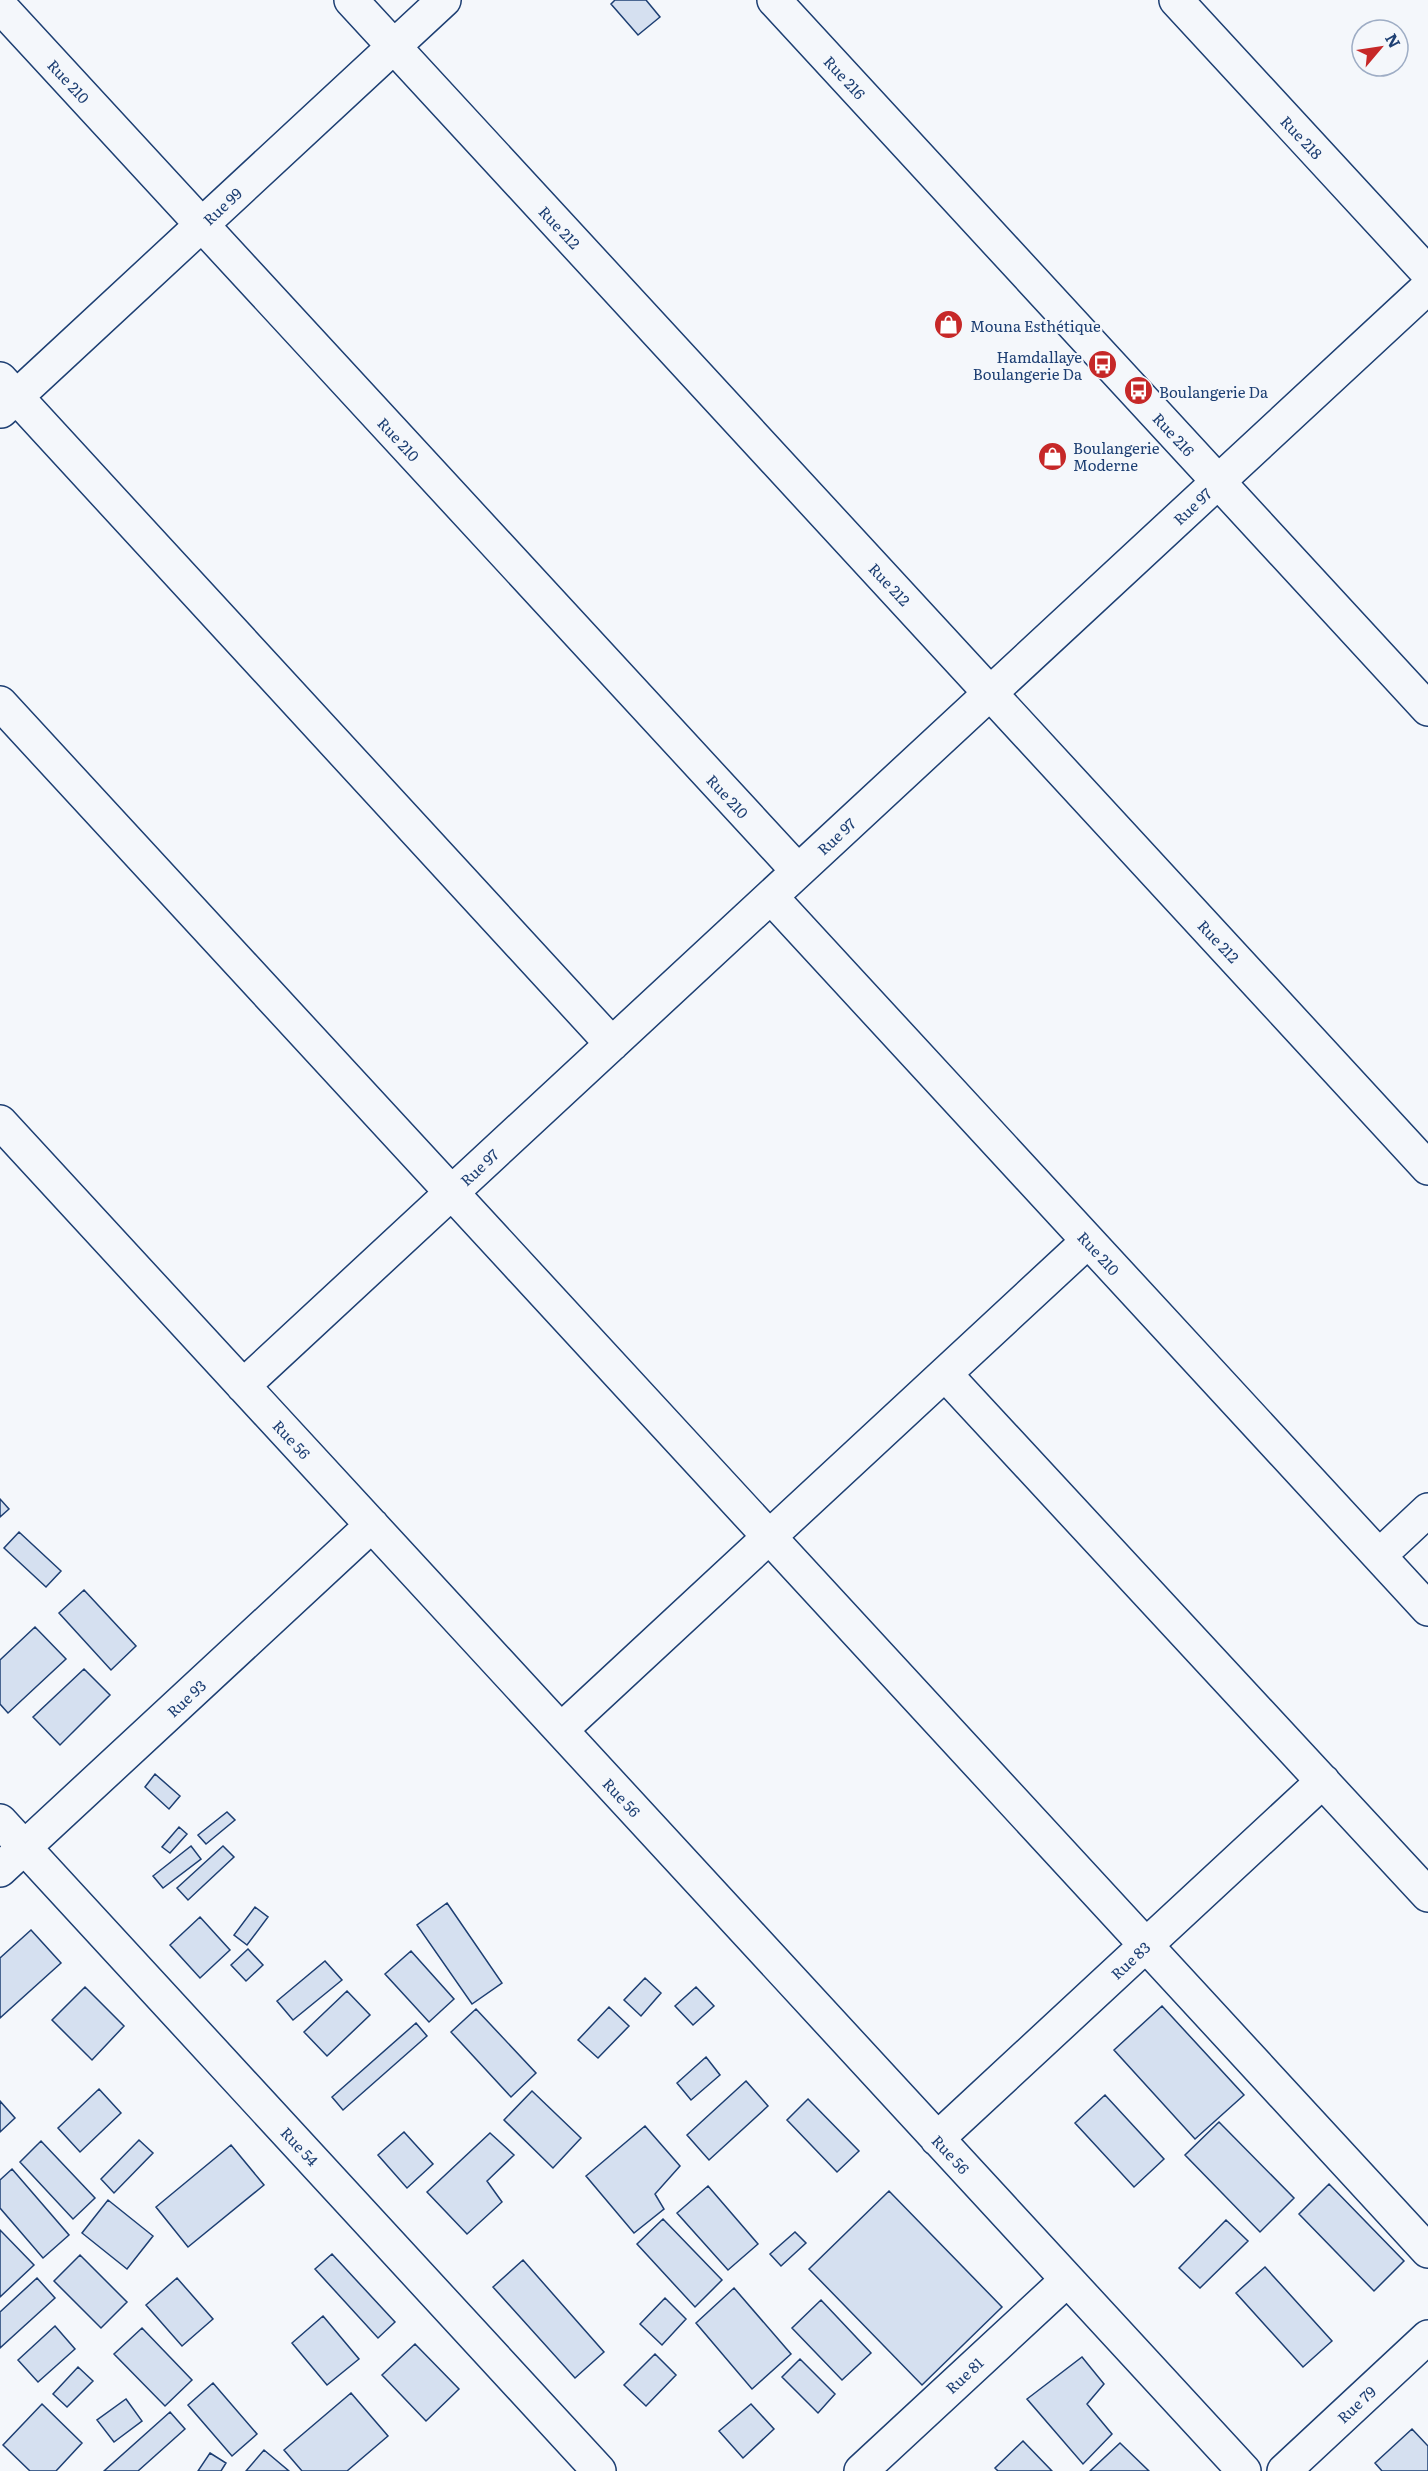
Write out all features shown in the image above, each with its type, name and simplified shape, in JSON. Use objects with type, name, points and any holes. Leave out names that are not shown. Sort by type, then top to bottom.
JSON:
[{"type":"street","name":"Rue 212","points":[[351,0],[1428,1168]]},
{"type":"street","name":"Rue 99","points":[[5,396],[201,225],[444,0]]},
{"type":"street","name":"Rue 216","points":[[774,0],[1428,709]]},
{"type":"street","name":"Rue 218","points":[[1176,0],[1428,273]]},
{"type":"street","name":"Rue 210","points":[[0,6],[798,871]]},
{"type":"street","name":"Rue 97","points":[[243,1386],[1428,287]]},
{"type":"street","points":[[5,396],[612,1044]]},
{"type":"street","points":[[0,703],[1428,2251]]},
{"type":"street","name":"Rue 210","points":[[771,897],[1428,1609]]},
{"type":"street","name":"Rue 56","points":[[0,1122],[1244,2471]]},
{"type":"street","points":[[561,1730],[1088,1241]]},
{"type":"street","points":[[945,1374],[1428,1895]]},
{"type":"street","points":[[1379,1556],[1428,1510]]},
{"type":"street","name":"Rue 93","points":[[0,1870],[372,1525]]},
{"type":"street","name":"Rue 83","points":[[937,2139],[1323,1781]]},
{"type":"street","name":"Rue 54","points":[[0,1821],[599,2471]]},
{"type":"street","name":"Rue 81","points":[[861,2471],[1067,2280]]},
{"type":"street","name":"Rue 79","points":[[1284,2471],[1428,2337]]},
{"type":"building","points":[[615,0],[646,0],[660,17],[638,35],[611,4]]},
{"type":"building","points":[[0,1499],[9,1509],[0,1517]]},
{"type":"building","points":[[19,1532],[61,1571],[46,1587],[4,1548]]},
{"type":"building","points":[[84,1590],[136,1646],[111,1670],[59,1613]]},
{"type":"building","points":[[35,1627],[66,1659],[8,1713],[0,1704],[0,1660]]},
{"type":"building","points":[[84,1669],[110,1695],[60,1745],[33,1717]]},
{"type":"building","points":[[155,1774],[180,1796],[169,1809],[145,1787]]},
{"type":"building","points":[[227,1812],[235,1820],[206,1844],[198,1835]]},
{"type":"building","points":[[179,1827],[187,1834],[170,1853],[162,1847]]},
{"type":"building","points":[[191,1846],[201,1859],[163,1888],[153,1876]]},
{"type":"building","points":[[223,1846],[234,1857],[188,1900],[177,1888]]},
{"type":"building","points":[[447,1903],[502,1983],[472,2004],[417,1925]]},
{"type":"building","points":[[255,1907],[268,1917],[247,1945],[234,1935]]},
{"type":"building","points":[[200,1917],[230,1950],[200,1978],[170,1945]]},
{"type":"building","points":[[31,1930],[61,1963],[0,2018],[0,1958]]},
{"type":"building","points":[[248,1949],[263,1965],[246,1981],[231,1965]]},
{"type":"building","points":[[411,1951],[454,1999],[429,2022],[385,1974]]},
{"type":"building","points":[[325,1961],[342,1980],[293,2020],[277,2001]]},
{"type":"building","points":[[645,1978],[661,1993],[641,2016],[624,2000]]},
{"type":"building","points":[[85,1987],[124,2026],[92,2060],[52,2020]]},
{"type":"building","points":[[696,1987],[714,2006],[693,2025],[675,2006]]},
{"type":"building","points":[[347,1991],[370,2015],[327,2056],[304,2032]]},
{"type":"building","points":[[1162,2006],[1244,2095],[1195,2139],[1114,2050]]},
{"type":"building","points":[[609,2007],[629,2026],[598,2058],[578,2040]]},
{"type":"building","points":[[476,2009],[536,2073],[511,2097],[451,2032]]},
{"type":"building","points":[[416,2023],[427,2036],[343,2110],[332,2097]]},
{"type":"building","points":[[706,2057],[720,2075],[691,2100],[677,2083]]},
{"type":"building","points":[[746,2081],[768,2106],[709,2160],[687,2135]]},
{"type":"building","points":[[99,2089],[121,2113],[80,2152],[58,2128]]},
{"type":"building","points":[[532,2091],[581,2138],[553,2168],[504,2120]]},
{"type":"building","points":[[1105,2095],[1164,2159],[1134,2187],[1075,2123]]},
{"type":"building","points":[[808,2099],[859,2151],[837,2172],[787,2120]]},
{"type":"building","points":[[0,2101],[15,2118],[0,2132]]},
{"type":"building","points":[[1219,2122],[1294,2198],[1260,2232],[1185,2155]]},
{"type":"building","points":[[645,2126],[680,2166],[655,2194],[664,2209],[634,2233],[586,2176]]},
{"type":"building","points":[[404,2132],[433,2164],[407,2188],[378,2155]]},
{"type":"building","points":[[490,2133],[514,2155],[487,2181],[502,2202],[467,2234],[427,2192]]},
{"type":"building","points":[[139,2140],[153,2153],[114,2193],[101,2179]]},
{"type":"building","points":[[41,2141],[95,2198],[73,2219],[20,2162]]},
{"type":"building","points":[[231,2145],[264,2185],[188,2247],[156,2207]]},
{"type":"building","points":[[12,2169],[69,2235],[43,2258],[0,2208],[0,2180]]},
{"type":"building","points":[[1329,2184],[1404,2261],[1374,2291],[1299,2214]]},
{"type":"building","points":[[708,2186],[758,2244],[728,2270],[677,2213]]},
{"type":"building","points":[[889,2191],[1002,2307],[922,2385],[809,2269]]},
{"type":"building","points":[[108,2200],[153,2236],[127,2269],[82,2233]]},
{"type":"building","points":[[663,2219],[722,2280],[695,2307],[637,2244]]},
{"type":"building","points":[[1226,2220],[1248,2241],[1200,2288],[1179,2268]]},
{"type":"building","points":[[0,2230],[34,2265],[0,2297]]},
{"type":"building","points":[[795,2232],[806,2243],[781,2266],[770,2254]]},
{"type":"building","points":[[332,2254],[395,2322],[378,2338],[315,2269]]},
{"type":"building","points":[[80,2255],[127,2302],[101,2328],[54,2281]]},
{"type":"building","points":[[523,2260],[604,2352],[575,2378],[493,2287]]},
{"type":"building","points":[[1265,2267],[1332,2341],[1303,2367],[1236,2293]]},
{"type":"building","points":[[37,2278],[55,2298],[0,2348],[0,2312]]},
{"type":"building","points":[[177,2278],[213,2319],[182,2346],[146,2305]]},
{"type":"building","points":[[734,2288],[791,2354],[752,2389],[696,2323]]},
{"type":"building","points":[[665,2298],[686,2319],[662,2345],[640,2324]]},
{"type":"building","points":[[821,2300],[871,2353],[842,2380],[792,2328]]},
{"type":"building","points":[[323,2316],[359,2359],[327,2385],[292,2343]]},
{"type":"building","points":[[55,2326],[75,2349],[38,2382],[18,2360]]},
{"type":"building","points":[[142,2328],[192,2380],[165,2406],[114,2354]]},
{"type":"building","points":[[415,2344],[459,2389],[426,2421],[382,2375]]},
{"type":"building","points":[[655,2354],[676,2375],[646,2406],[624,2385]]},
{"type":"building","points":[[1082,2357],[1104,2384],[1087,2404],[1112,2434],[1083,2464],[1027,2399]]},
{"type":"building","points":[[800,2359],[835,2394],[818,2413],[782,2377]]},
{"type":"building","points":[[78,2367],[93,2381],[67,2407],[53,2394]]},
{"type":"building","points":[[213,2383],[257,2434],[232,2456],[188,2405]]},
{"type":"building","points":[[351,2393],[388,2436],[347,2471],[302,2471],[284,2450]]},
{"type":"building","points":[[126,2399],[142,2421],[114,2442],[97,2420]]},
{"type":"building","points":[[42,2404],[82,2443],[56,2471],[30,2471],[3,2445]]},
{"type":"building","points":[[751,2404],[774,2429],[743,2458],[719,2431]]},
{"type":"building","points":[[170,2412],[185,2429],[138,2471],[104,2471]]},
{"type":"building","points":[[1412,2429],[1428,2446],[1428,2471],[1382,2471],[1375,2463]]},
{"type":"building","points":[[1023,2441],[1052,2471],[998,2471],[995,2468]]},
{"type":"building","points":[[1120,2443],[1149,2471],[1090,2471]]},
{"type":"building","points":[[264,2450],[289,2471],[246,2471]]},
{"type":"building","points":[[210,2453],[226,2463],[221,2471],[198,2471]]},
{"type":"place","name":"Mouna Esthétique","points":[[949,325]]},
{"type":"place","name":"Hamdallaye Boulangerie Da","points":[[1103,365]]},
{"type":"place","name":"Boulangerie Da","points":[[1138,391]]},
{"type":"place","name":"Boulangerie Moderne","points":[[1052,456]]}]
